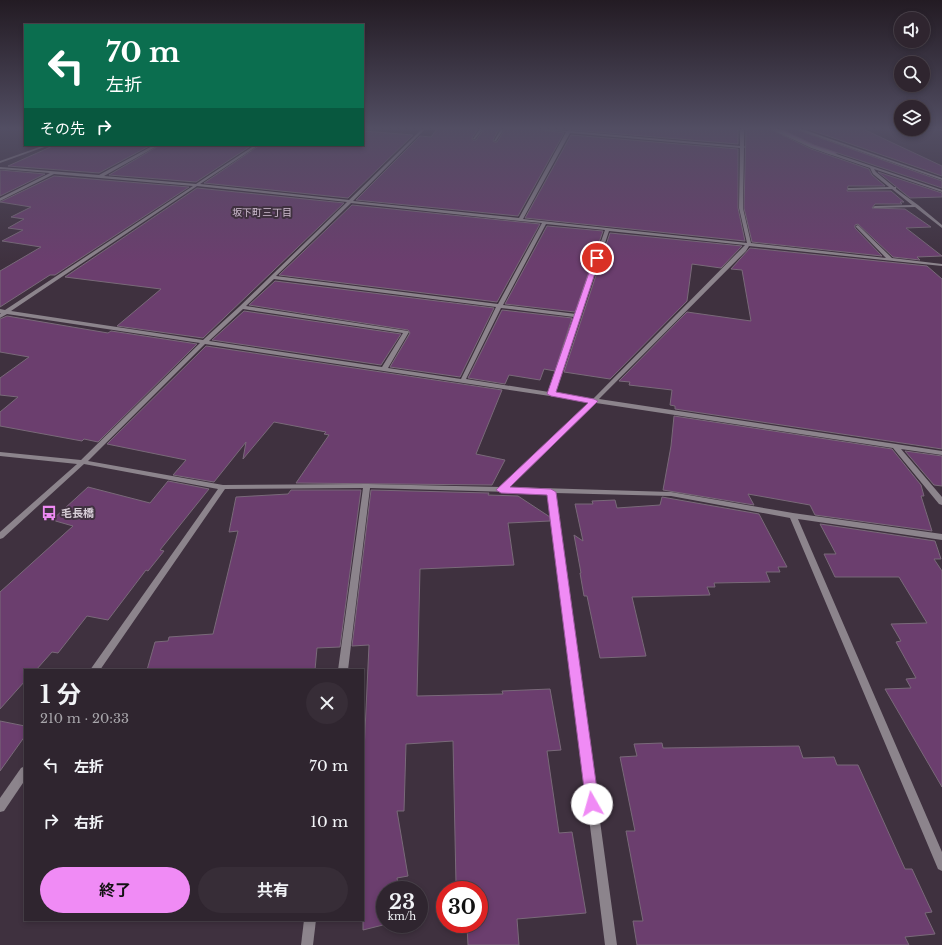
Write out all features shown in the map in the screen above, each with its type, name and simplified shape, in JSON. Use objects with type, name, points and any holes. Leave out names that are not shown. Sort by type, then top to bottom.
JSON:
[{"type":"street","points":[[0,200],[52,173]]},
{"type":"street","points":[[53,173],[195,185],[607,230],[749,243],[942,265]]},
{"type":"street","points":[[99,177],[106,173]]},
{"type":"street","points":[[0,316],[3,312],[213,173]]},
{"type":"street","points":[[0,536],[83,462],[204,342],[380,173]]},
{"type":"street","points":[[520,220],[546,173]]},
{"type":"street","points":[[501,490],[594,401],[744,250],[749,243],[741,208],[742,173]]},
{"type":"street","points":[[874,173],[895,188],[942,227]]},
{"type":"street","points":[[887,173],[942,191]]},
{"type":"street","points":[[925,173],[942,179]]},
{"type":"street","points":[[849,189],[895,188]]},
{"type":"street","points":[[875,207],[917,206]]},
{"type":"street","points":[[463,380],[500,305],[544,223]]},
{"type":"street","points":[[858,226],[890,259]]},
{"type":"street","points":[[551,394],[576,316],[607,230]]},
{"type":"street","points":[[273,277],[500,305],[576,316]]},
{"type":"street","points":[[242,307],[406,332],[384,368]]},
{"type":"street","points":[[3,312],[942,453]]},
{"type":"street","points":[[895,446],[942,502]]},
{"type":"street","points":[[0,454],[83,462],[223,487],[368,486],[671,494],[793,516],[942,537]]},
{"type":"street","points":[[343,669],[368,486]]},
{"type":"street","points":[[96,669],[223,487]]},
{"type":"street","points":[[551,492],[611,945]]},
{"type":"street","points":[[793,516],[942,865]]},
{"type":"street","points":[[0,807],[24,772]]},
{"type":"street","points":[[307,945],[310,921]]},
{"type":"building","points":[[0,173],[45,174],[0,196]]},
{"type":"building","points":[[112,173],[209,173],[196,182],[109,175]]},
{"type":"building","points":[[219,173],[374,173],[348,198],[204,183]]},
{"type":"building","points":[[383,173],[542,173],[518,216],[356,200]]},
{"type":"building","points":[[550,173],[738,173],[738,208],[745,241],[525,218]]},
{"type":"building","points":[[745,173],[871,173],[885,186],[848,186],[847,191],[891,191],[904,202],[900,202],[902,204],[875,204],[872,208],[905,209],[931,227],[906,228],[942,256],[917,257],[920,260],[893,257],[858,224],[855,225],[855,228],[882,256],[752,242],[744,208]]},
{"type":"building","points":[[879,173],[942,193],[942,197],[910,198]]},
{"type":"building","points":[[898,173],[920,173],[942,181],[942,188]]},
{"type":"building","points":[[934,173],[942,173],[942,176]]},
{"type":"building","points":[[54,176],[189,187],[55,275],[50,275],[0,307],[0,271],[41,247],[2,241],[23,230],[8,228],[24,219],[11,217],[31,207],[0,202]]},
{"type":"building","points":[[197,188],[344,203],[203,338],[117,326],[161,289],[65,277]]},
{"type":"building","points":[[352,205],[540,224],[497,302],[279,275]]},
{"type":"building","points":[[547,226],[603,231],[575,312],[505,304]]},
{"type":"building","points":[[610,233],[742,246],[721,268],[692,264],[687,301],[610,379],[564,372]]},
{"type":"building","points":[[750,248],[927,266],[942,279],[942,449],[675,409],[675,406],[670,405],[672,390],[629,385],[630,382],[619,381],[687,312],[751,321],[742,270],[731,269]]},
{"type":"building","points":[[275,281],[494,308],[460,377],[390,367],[410,333],[408,330],[249,305]]},
{"type":"building","points":[[502,310],[572,318],[555,371],[544,369],[540,380],[509,375],[505,384],[468,378]]},
{"type":"building","points":[[244,311],[401,334],[381,365],[212,340]]},
{"type":"building","points":[[7,316],[108,333],[111,331],[197,344],[98,442],[84,439],[82,441],[0,426],[0,412],[18,397],[0,395],[0,378],[29,357],[0,352],[0,319]]},
{"type":"building","points":[[206,346],[502,390],[476,454],[505,460],[492,485],[296,483],[329,435],[324,434],[326,432],[274,422],[243,459],[246,442],[214,482],[173,475],[186,460],[107,444]]},
{"type":"building","points":[[674,416],[892,449],[921,485],[924,496],[921,496],[932,531],[815,515],[810,505],[748,494],[754,505],[663,490],[671,446]]},
{"type":"building","points":[[905,451],[942,456],[942,486],[934,485]]},
{"type":"building","points":[[168,481],[209,489],[160,550],[164,551],[148,571],[146,570],[108,620],[87,616],[58,653],[52,652],[37,669],[24,669],[24,682],[0,709],[0,592],[73,526],[52,520],[88,487],[150,503]]},
{"type":"building","points":[[291,490],[361,490],[340,647],[317,648],[315,669],[147,669],[155,642],[168,641],[169,637],[213,634],[238,531],[229,532],[236,497],[288,494]]},
{"type":"building","points":[[371,490],[489,493],[488,495],[518,496],[550,517],[550,521],[508,523],[514,565],[420,569],[417,696],[503,694],[502,691],[550,689],[561,750],[547,751],[559,833],[572,832],[586,913],[517,919],[519,945],[468,945],[467,933],[488,933],[488,881],[456,881],[453,741],[406,744],[404,811],[397,811],[408,876],[397,878],[398,881],[376,881],[376,927],[363,930],[364,752],[369,645],[352,646]]},
{"type":"building","points":[[662,497],[759,514],[787,567],[778,567],[780,572],[766,572],[770,582],[714,583],[715,587],[707,587],[710,595],[632,597],[646,656],[600,658],[587,596],[584,596],[580,573],[574,535],[583,541],[575,504],[593,504],[592,501],[615,500],[617,508],[660,505]]},
{"type":"building","points":[[820,524],[935,541],[941,559],[934,559],[942,571],[942,787],[885,689],[911,688],[906,679],[916,678],[896,642],[901,641],[891,624],[927,623],[899,577],[835,577],[824,554],[836,554]]},
{"type":"building","points":[[0,721],[24,726],[24,737],[0,771]]},
{"type":"building","points":[[662,743],[663,748],[799,746],[803,758],[834,757],[837,765],[858,765],[905,869],[912,869],[932,912],[925,913],[935,934],[905,937],[909,945],[637,945],[633,921],[643,921],[626,831],[635,831],[620,757],[637,756],[634,744]]},
{"type":"place","name":"毛長橋","points":[[49,513]]},
{"type":"district","name":"坂下町三丁目","points":[[262,212]]},
{"type":"route","points":[[592,804],[551,492],[501,490],[594,401],[551,394],[576,316],[597,258]]}]
